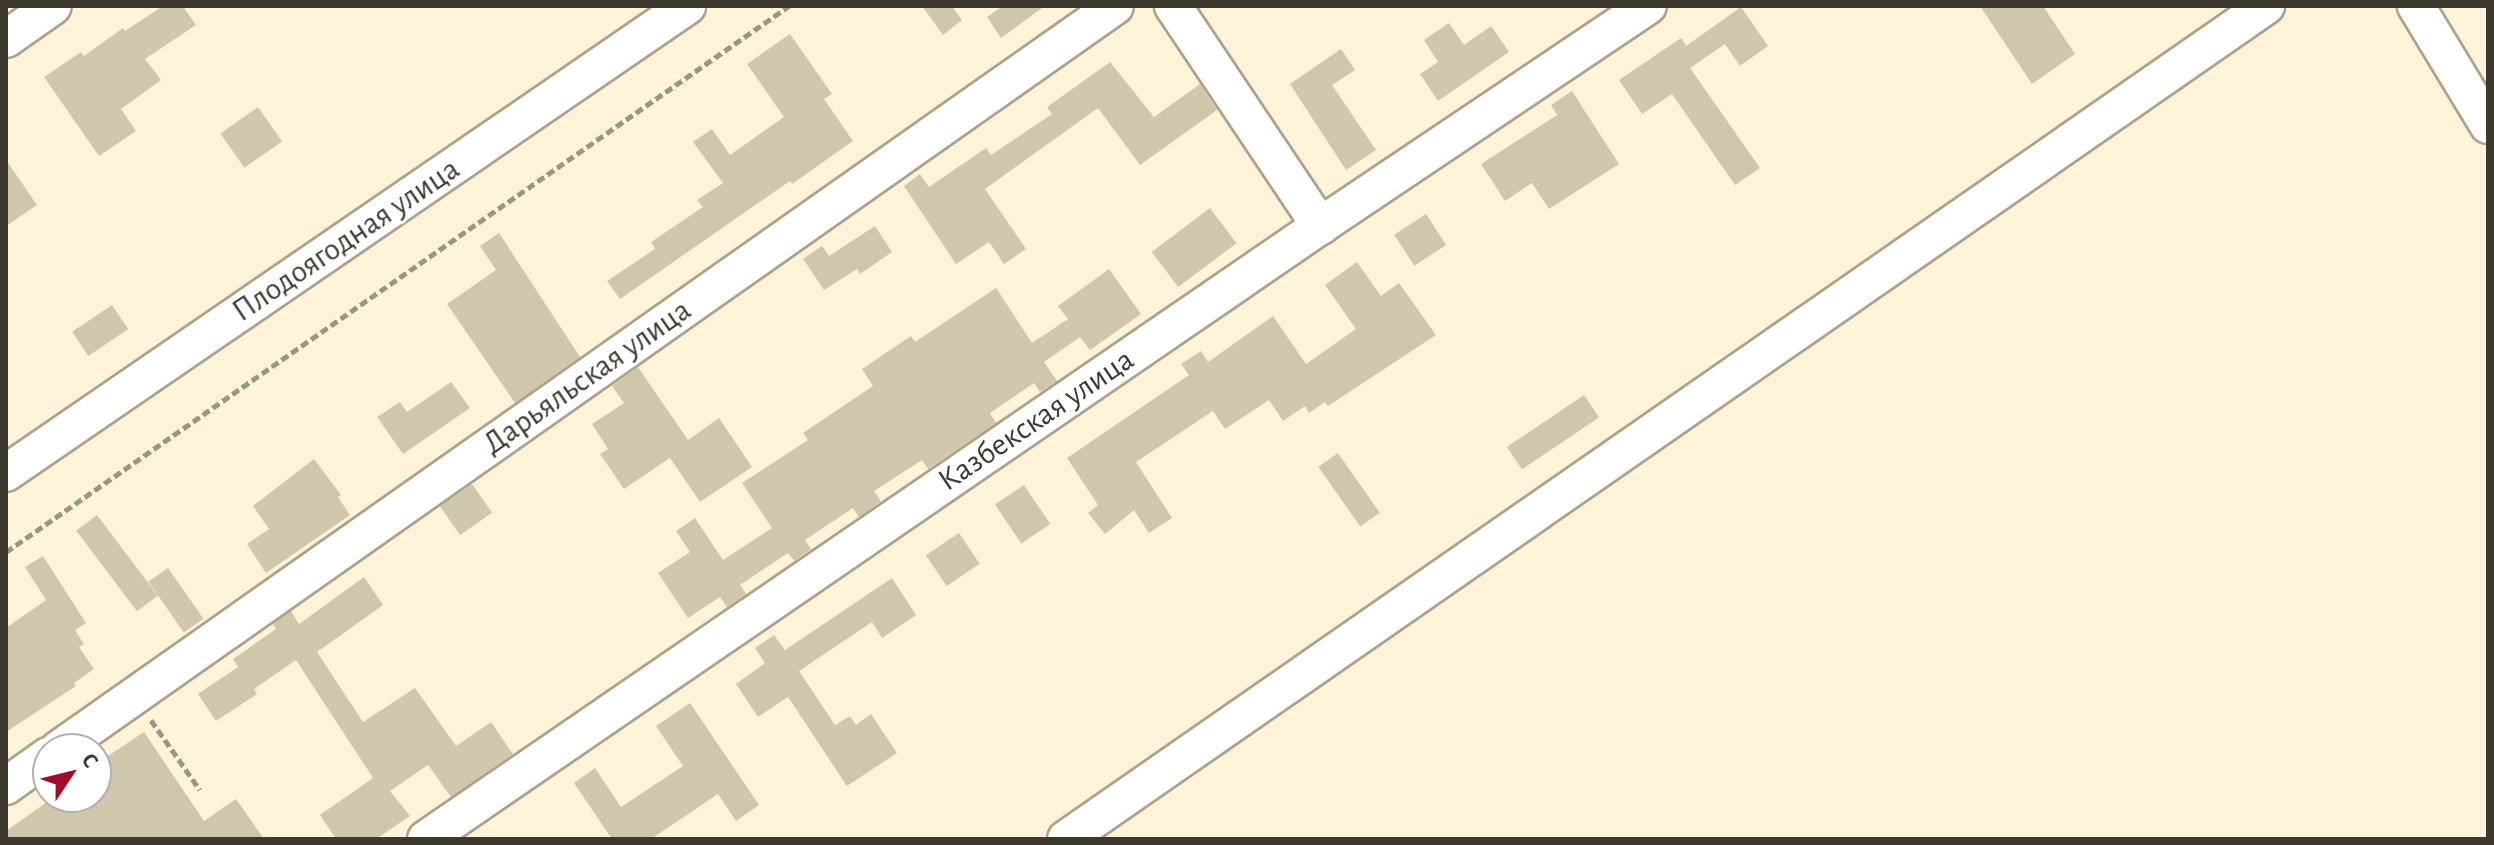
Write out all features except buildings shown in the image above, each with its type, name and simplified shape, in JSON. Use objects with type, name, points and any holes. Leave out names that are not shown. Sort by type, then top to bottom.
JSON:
[{"type":"street","points":[[6,39],[53,6]]},
{"type":"street","name":"Плодоягодная улица","points":[[6,473],[687,6]]},
{"type":"street","name":"Дарьяльская улица","points":[[82,733],[1115,6]]},
{"type":"street","points":[[1173,6],[1320,226]]},
{"type":"street","name":"Казбекская улица","points":[[426,839],[1320,226],[1648,6]]},
{"type":"street","points":[[1066,839],[2266,6]]},
{"type":"street","points":[[2416,6],[2488,125]]},
{"type":"street","points":[[6,786],[32,767]]},
{"type":"path","points":[[6,552],[789,6]]},
{"type":"path","points":[[134,696],[200,790]]}]
